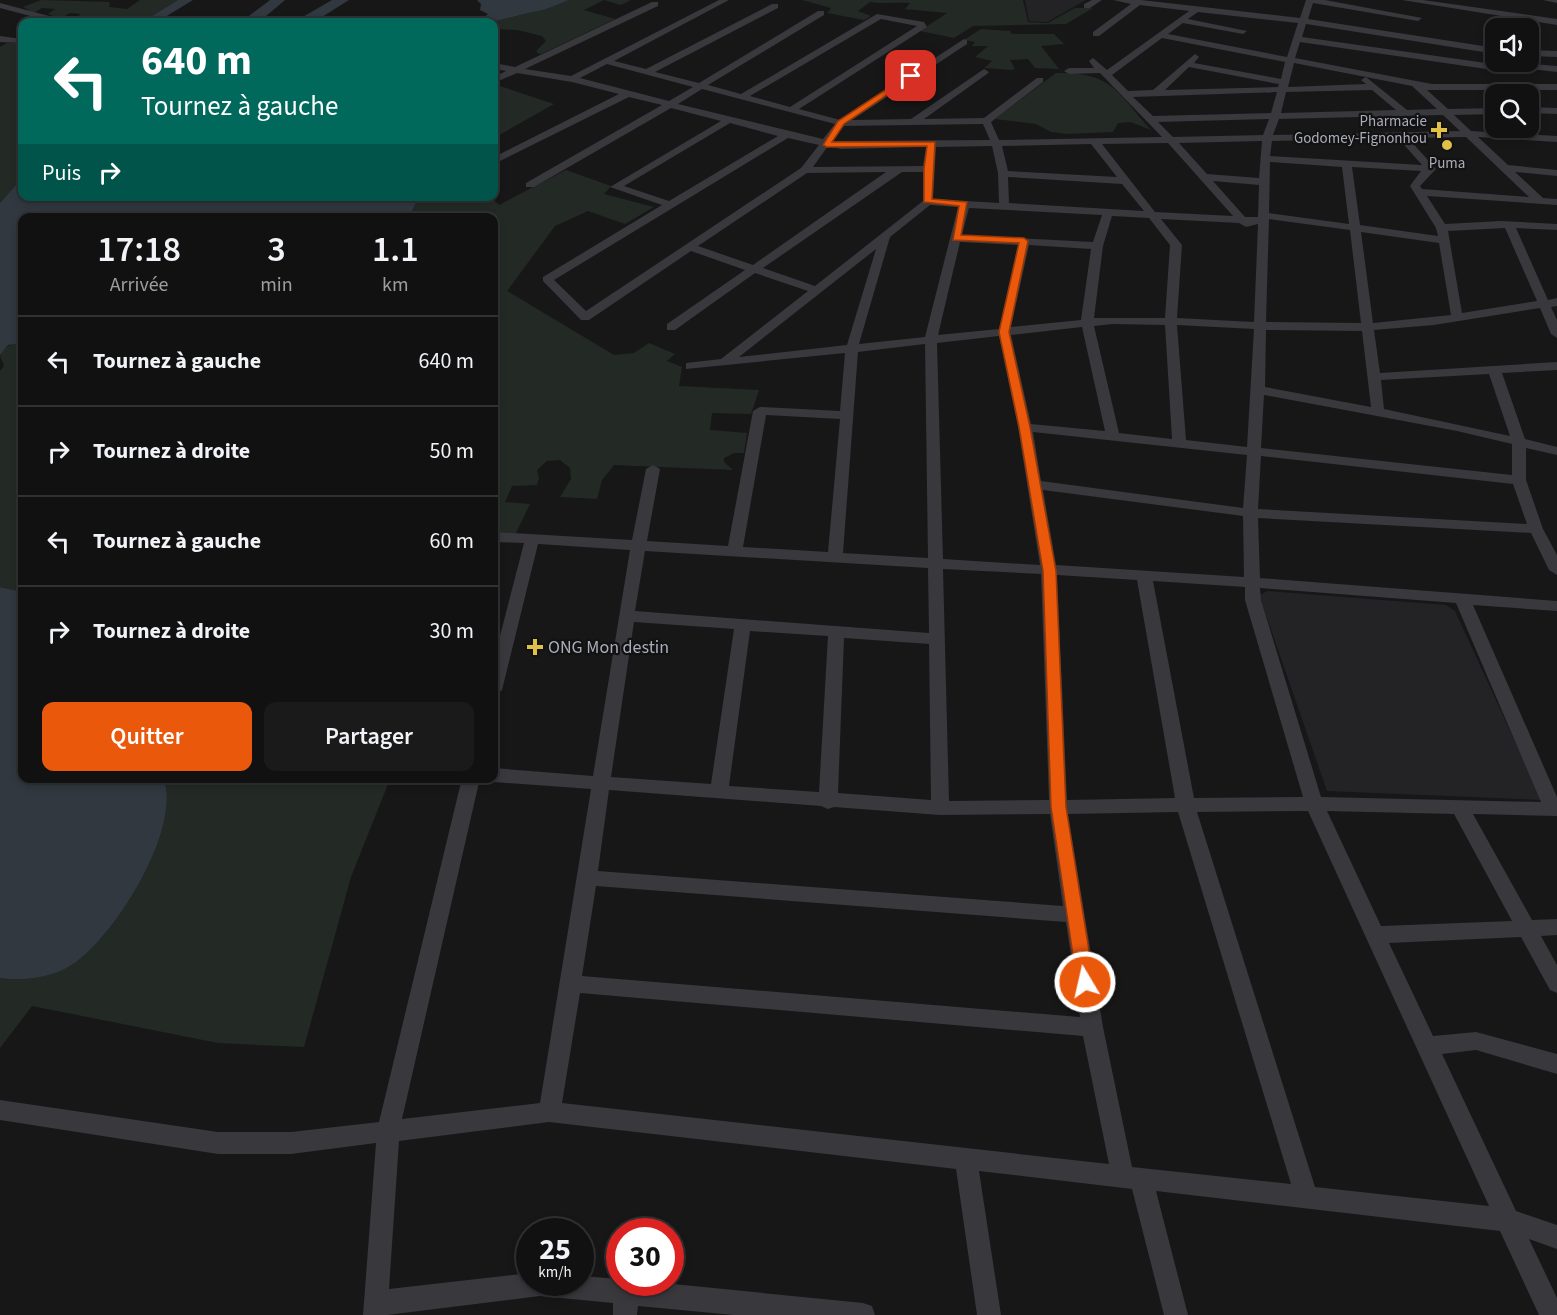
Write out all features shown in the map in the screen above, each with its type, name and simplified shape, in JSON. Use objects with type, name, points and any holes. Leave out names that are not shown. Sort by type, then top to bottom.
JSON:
[{"type":"street","points":[[572,79],[604,60],[725,0]]},
{"type":"street","points":[[1087,6],[1098,0]]},
{"type":"street","points":[[1117,0],[1196,9],[1249,11],[1485,50]]},
{"type":"street","points":[[1418,18],[1310,0],[1267,137],[1258,390],[1250,513],[1253,600],[1314,804],[1552,1315]]},
{"type":"street","points":[[1547,0],[1557,1]]},
{"type":"street","points":[[1425,40],[1418,18],[1409,1],[1447,2],[1557,22]]},
{"type":"street","points":[[1096,34],[1139,2]]},
{"type":"street","points":[[498,78],[655,4]]},
{"type":"street","points":[[0,5],[47,18]]},
{"type":"street","points":[[648,72],[775,6]]},
{"type":"street","points":[[1069,71],[1104,73],[1196,9]]},
{"type":"street","points":[[1238,50],[1249,11]]},
{"type":"street","points":[[530,185],[613,141],[669,104],[821,13]]},
{"type":"street","points":[[744,96],[880,16],[924,25],[793,109]]},
{"type":"street","points":[[1181,20],[1243,31]]},
{"type":"street","points":[[1160,35],[1416,85],[1432,87],[1485,86]]},
{"type":"street","points":[[0,39],[18,41]]},
{"type":"street","points":[[1298,39],[1485,62]]},
{"type":"street","points":[[786,135],[547,279],[585,317],[804,170],[827,145],[841,123],[964,42]]},
{"type":"street","points":[[1156,92],[1209,45]]},
{"type":"street","points":[[1539,53],[1557,54]]},
{"type":"street","points":[[604,60],[841,123],[986,121],[1040,80]]},
{"type":"street","points":[[1093,61],[1170,139],[1262,240]]},
{"type":"street","points":[[1187,64],[1284,85]]},
{"type":"street","points":[[498,66],[520,68],[572,79],[827,145],[1471,134],[1557,139]]},
{"type":"street","points":[[1539,67],[1557,69]]},
{"type":"street","points":[[913,122],[984,72]]},
{"type":"street","points":[[1359,73],[1372,87],[1403,112]]},
{"type":"street","points":[[1124,94],[1284,85],[1372,87]]},
{"type":"street","points":[[1416,85],[1539,200]]},
{"type":"street","points":[[1539,87],[1557,87]]},
{"type":"street","points":[[1546,87],[1553,110]]},
{"type":"street","points":[[498,159],[629,93]]},
{"type":"street","points":[[1149,119],[1276,114],[1485,111]]},
{"type":"street","points":[[669,204],[615,187],[729,120]]},
{"type":"street","points":[[986,121],[998,143],[1005,174],[1004,206]]},
{"type":"street","points":[[1400,135],[1432,168],[1416,182],[1418,192],[1442,234],[1456,316]]},
{"type":"street","points":[[1094,141],[1176,245],[1171,320],[1179,444]]},
{"type":"street","points":[[928,202],[928,169],[932,143]]},
{"type":"street","points":[[1265,159],[1427,170]]},
{"type":"street","points":[[1347,165],[1356,227],[1365,326],[1378,411]]},
{"type":"street","points":[[1506,168],[1557,173]]},
{"type":"street","points":[[671,327],[752,268],[887,176],[901,169]]},
{"type":"street","points":[[804,170],[928,169]]},
{"type":"street","points":[[1005,174],[1126,181]]},
{"type":"street","points":[[1204,177],[1264,182]]},
{"type":"street","points":[[1418,192],[1557,202]]},
{"type":"street","points":[[724,363],[928,202],[1243,220],[1263,218],[1442,234],[1509,224],[1557,227]]},
{"type":"street","points":[[940,808],[932,339],[964,204]]},
{"type":"street","points":[[1108,212],[1097,246],[1087,322],[1113,437]]},
{"type":"street","points":[[1509,224],[1557,334]]},
{"type":"street","points":[[835,558],[852,348],[885,236]]},
{"type":"street","points":[[956,238],[1097,246]]},
{"type":"street","points":[[1024,241],[1004,332],[1024,427],[1049,571],[1058,807],[1092,1027],[1132,1178],[1176,1315]]},
{"type":"street","points":[[689,247],[816,290]]},
{"type":"street","points":[[691,366],[1087,322],[1171,320],[1260,326],[1365,326],[1557,302]]},
{"type":"street","points":[[1373,377],[1557,366]]},
{"type":"street","points":[[1494,369],[1518,440],[1519,480],[1536,529],[1557,570]]},
{"type":"street","points":[[1258,390],[1378,411],[1518,440],[1557,451]]},
{"type":"street","points":[[735,552],[760,411],[847,415]]},
{"type":"street","points":[[1024,427],[1519,480]]},
{"type":"street","points":[[549,1112],[572,984],[626,616],[653,469]]},
{"type":"street","points":[[1033,484],[1250,513],[1536,529]]},
{"type":"street","points":[[498,537],[1252,582],[1557,606]]},
{"type":"street","points":[[498,674],[532,540]]},
{"type":"street","points":[[1144,576],[1186,807],[1307,1198]]},
{"type":"street","points":[[498,775],[828,802],[940,808],[1314,804],[1555,809],[1462,598]]},
{"type":"street","points":[[626,616],[937,639]]},
{"type":"street","points":[[719,792],[743,623]]},
{"type":"street","points":[[828,802],[836,632]]},
{"type":"street","points":[[470,783],[388,1133],[375,1309],[540,1284],[626,1304],[863,1315]]},
{"type":"street","points":[[1460,808],[1557,984]]},
{"type":"street","points":[[586,878],[1074,915]]},
{"type":"street","points":[[1376,935],[1557,927]]},
{"type":"street","points":[[572,984],[1092,1027]]},
{"type":"street","points":[[1428,1046],[1476,1041],[1557,1064]]},
{"type":"street","points":[[0,1110],[240,1144],[291,1143],[388,1133],[549,1112],[1509,1220],[1557,1237]]},
{"type":"street","points":[[966,1159],[989,1315]]},
{"type":"shaded area","points":[[41,0],[110,2],[109,7],[127,9],[140,0],[178,0],[149,18],[102,18],[98,16],[76,18],[81,14],[70,13],[58,18],[48,14],[55,9],[42,8],[34,13],[23,7]]},
{"type":"shaded area","points":[[178,0],[193,0],[164,18],[149,18]]},
{"type":"shaded area","points":[[270,0],[285,0],[264,18],[246,18]]},
{"type":"shaded area","points":[[332,0],[349,0],[320,18],[301,18]]},
{"type":"shaded area","points":[[477,0],[569,0],[546,9],[498,20],[498,18],[483,18],[488,14],[480,10],[481,4]]},
{"type":"shaded area","points":[[569,0],[604,0],[584,10],[615,19],[541,54],[537,53],[537,50],[546,41],[542,36],[517,30],[498,29],[498,20],[530,13]]},
{"type":"shaded area","points":[[604,0],[631,0],[621,5]]},
{"type":"shaded area","points":[[802,0],[1023,0],[1028,22],[1048,23],[1075,8],[1093,8],[1066,24],[973,26],[954,38],[920,31],[947,13],[905,9],[910,3],[870,2],[858,11],[871,16],[864,20],[827,13],[831,8]]},
{"type":"shaded area","points":[[1025,0],[1086,0],[1047,22],[1029,21]]},
{"type":"shaded area","points":[[981,29],[1010,31],[1012,34],[1054,34],[1064,44],[1041,46],[1059,69],[1035,68],[1028,59],[1010,60],[1015,69],[1011,70],[984,68],[992,61],[975,57],[988,46],[972,46],[975,42],[964,40]]},
{"type":"shaded area","points":[[7,43],[18,43],[18,183],[0,203],[0,47]]},
{"type":"shaded area","points":[[1056,73],[1090,76],[1111,86],[1151,130],[1131,122],[1118,123],[1113,132],[1068,134],[1051,132],[1036,124],[995,119]]},
{"type":"shaded area","points":[[498,85],[554,104],[498,136]]},
{"type":"shaded area","points":[[566,170],[611,186],[604,194],[654,207],[625,224],[588,211],[555,226],[507,291],[614,355],[634,353],[649,343],[675,354],[667,361],[682,367],[679,386],[759,390],[751,414],[712,413],[710,430],[747,433],[744,453],[734,453],[724,458],[724,462],[733,470],[614,465],[602,480],[597,499],[560,497],[571,479],[570,468],[560,460],[547,461],[537,470],[539,478],[537,485],[512,486],[505,502],[530,504],[515,535],[498,534],[498,213],[411,213],[417,201],[495,201],[499,205]]},
{"type":"shaded area","points":[[18,183],[18,201],[417,201],[411,213],[18,213],[18,344],[8,345],[0,355],[0,203]]},
{"type":"shaded area","points":[[18,344],[18,591],[0,587],[0,371],[4,366],[0,356],[9,346]]},
{"type":"shaded area","points":[[0,587],[18,591],[18,783],[165,783],[167,800],[163,825],[142,879],[109,929],[92,949],[67,968],[49,975],[29,979],[0,978]]},
{"type":"shaded area","points":[[1268,591],[1446,605],[1455,611],[1542,800],[1327,791],[1259,595]]},
{"type":"shaded area","points":[[165,783],[388,783],[351,877],[304,1047],[218,1043],[32,1006],[0,1048],[0,978],[39,977],[59,971],[68,968],[92,949],[109,929],[142,879],[163,825],[167,800]]},
{"type":"place","name":"Pharmacie Godomey-Fignonhou","points":[[1439,130]]},
{"type":"place","name":"Puma","points":[[1447,145]]},
{"type":"place","name":"ONG Mon destin","points":[[535,647]]},
{"type":"route","points":[[911,76],[841,123],[827,145],[932,143],[928,169],[928,202],[964,204],[956,238],[1024,241],[1004,332],[1024,427],[1049,571],[1058,807],[1085,982]]}]
